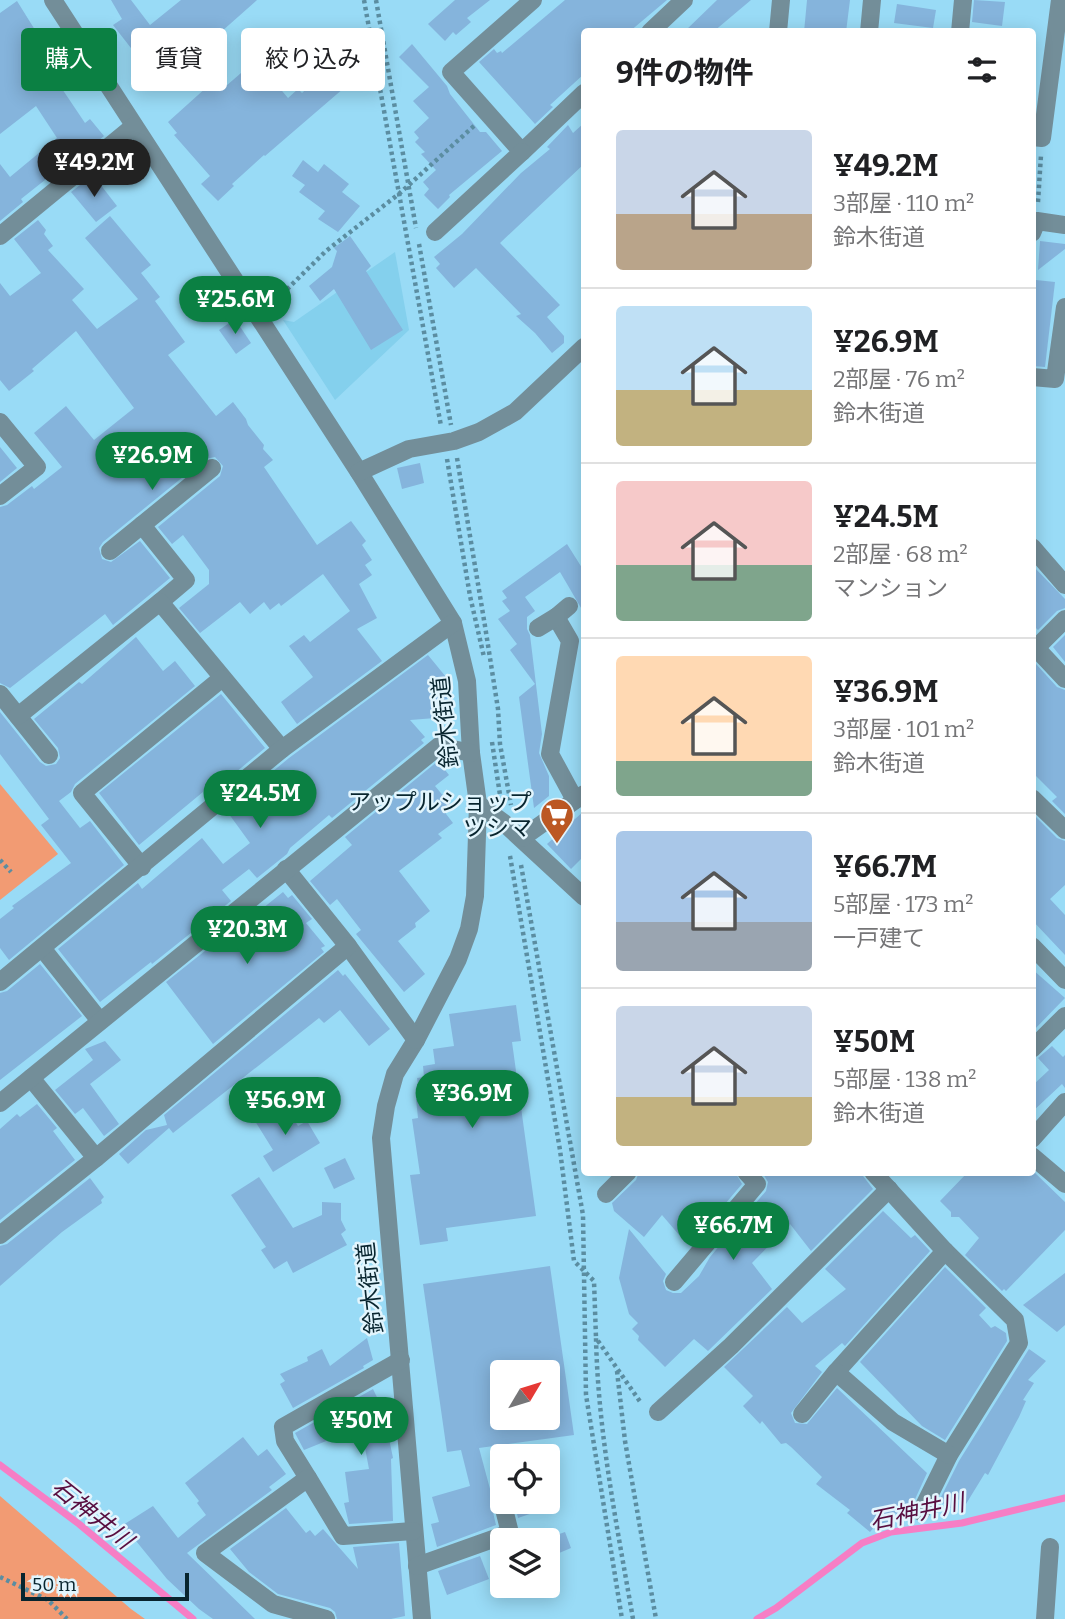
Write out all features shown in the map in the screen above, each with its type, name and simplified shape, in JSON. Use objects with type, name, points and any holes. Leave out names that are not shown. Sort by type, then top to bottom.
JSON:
[{"type":"street","name":"鈴木街道","points":[[52,0],[359,472],[453,623],[467,681],[471,753],[478,804],[475,896],[469,929],[458,959],[395,1074],[381,1138],[422,1619]]},
{"type":"street","points":[[522,152],[451,72],[533,0]]},
{"type":"street","points":[[654,28],[684,0]]},
{"type":"street","points":[[778,28],[781,0]]},
{"type":"street","points":[[869,28],[872,0]]},
{"type":"street","points":[[960,28],[963,0]]},
{"type":"street","points":[[1037,137],[1060,0]]},
{"type":"street","points":[[435,232],[581,96]]},
{"type":"street","points":[[0,236],[134,125]]},
{"type":"street","points":[[1036,227],[1065,225]]},
{"type":"street","points":[[1036,377],[1055,379],[1065,307]]},
{"type":"street","points":[[359,472],[409,449],[479,432],[515,412],[581,350]]},
{"type":"street","points":[[0,422],[37,467],[0,496]]},
{"type":"street","points":[[110,551],[212,468]]},
{"type":"street","points":[[18,716],[186,580],[142,526]]},
{"type":"street","points":[[1036,552],[1065,585]]},
{"type":"street","points":[[160,602],[221,679],[282,749]]},
{"type":"street","points":[[522,838],[580,797],[550,754],[570,641],[563,612],[538,628]]},
{"type":"street","points":[[1036,648],[1065,619]]},
{"type":"street","points":[[0,982],[282,749],[453,623]]},
{"type":"street","points":[[1036,652],[1065,679]]},
{"type":"street","points":[[142,867],[82,793],[221,679]]},
{"type":"street","points":[[0,694],[48,755]]},
{"type":"street","points":[[0,1103],[439,746],[471,753]]},
{"type":"street","points":[[1036,802],[1065,830]]},
{"type":"street","points":[[478,804],[522,838],[581,894]]},
{"type":"street","points":[[286,869],[348,946],[416,1040]]},
{"type":"street","points":[[0,1235],[348,946]]},
{"type":"street","points":[[42,948],[100,1021]]},
{"type":"street","points":[[1036,949],[1061,967]]},
{"type":"street","points":[[1036,1045],[1065,1016]]},
{"type":"street","points":[[31,1078],[96,1158]]},
{"type":"street","points":[[1036,1135],[1065,1102]]},
{"type":"street","points":[[1036,1159],[1065,1184]]},
{"type":"street","points":[[606,1194],[624,1176]]},
{"type":"street","points":[[674,1282],[757,1184],[750,1176]]},
{"type":"street","points":[[877,1176],[945,1251],[1015,1320],[1019,1342],[949,1455],[921,1511]]},
{"type":"street","points":[[658,1412],[731,1346],[889,1189]]},
{"type":"street","points":[[802,1414],[836,1372],[945,1251]]},
{"type":"street","points":[[401,1360],[283,1427],[285,1441],[343,1536],[413,1531]]},
{"type":"street","points":[[836,1372],[893,1422],[949,1455]]},
{"type":"street","points":[[308,1478],[205,1553],[273,1604],[326,1619]]},
{"type":"street","points":[[417,1566],[510,1533],[505,1514]]},
{"type":"street","points":[[1045,1619],[1050,1547]]},
{"type":"path","points":[[259,317],[326,251],[400,193],[488,114]]},
{"type":"path","points":[[1036,182],[1037,137]]},
{"type":"path","points":[[0,860],[11,872]]},
{"type":"path","points":[[584,1272],[594,1281],[597,1384],[602,1435],[633,1619]]},
{"type":"path","points":[[596,1338],[638,1402],[658,1412]]},
{"type":"path","points":[[617,1369],[625,1441],[656,1619]]},
{"type":"path","points":[[0,1577],[48,1600],[67,1619]]},
{"type":"shaded area","points":[[395,252],[409,330],[335,400],[283,320],[294,322]]},
{"type":"shaded area","points":[[0,784],[58,854],[0,900]]},
{"type":"shaded area","points":[[0,1496],[131,1609],[145,1619],[0,1619]]},
{"type":"building","points":[[111,0],[131,0],[150,25],[181,0],[257,0],[226,28],[131,28],[131,48],[113,25],[122,19]]},
{"type":"building","points":[[455,0],[490,0],[467,18],[471,22],[456,35],[453,32],[445,41],[428,24]]},
{"type":"building","points":[[565,0],[667,0],[634,28],[581,28],[581,77],[550,105],[553,107],[535,124],[479,62],[494,49],[497,53],[502,53]]},
{"type":"building","points":[[717,0],[751,0],[718,28],[688,28]]},
{"type":"building","points":[[807,0],[850,0],[846,28],[804,28]]},
{"type":"building","points":[[974,0],[1005,2],[1002,26],[972,22]]},
{"type":"building","points":[[17,1],[34,28],[21,28],[21,91],[64,91],[85,123],[90,119],[104,136],[21,199],[23,202],[0,221],[0,164],[10,177],[57,138],[36,106],[0,134],[0,13]]},
{"type":"building","points":[[897,4],[936,10],[933,28],[894,23]]},
{"type":"building","points":[[412,44],[480,132],[486,132],[502,151],[449,195],[438,209],[424,195],[429,189],[423,182],[436,170],[421,154],[425,152],[415,142],[419,138],[414,132],[429,118],[413,101],[429,87],[399,57]]},
{"type":"building","points":[[241,73],[241,91],[282,91],[288,98],[296,91],[341,91],[264,155],[232,184],[234,186],[218,201],[201,184],[210,176],[174,135],[177,133],[168,122],[202,91],[227,91],[227,85]]},
{"type":"building","points":[[568,125],[573,133],[581,126],[581,167],[500,243],[560,305],[547,317],[564,336],[564,343],[552,353],[516,316],[521,314],[476,268],[454,288],[436,268],[440,264],[434,257],[462,234],[521,173],[550,149],[547,147]]},
{"type":"building","points":[[303,160],[318,172],[324,164],[349,184],[342,192],[360,206],[338,232],[318,219],[325,211],[299,192],[305,185],[292,176]]},
{"type":"building","points":[[93,175],[117,206],[96,222],[71,192]]},
{"type":"building","points":[[110,216],[151,265],[141,273],[160,297],[155,301],[185,342],[168,355],[216,416],[233,402],[273,460],[264,467],[317,545],[351,521],[366,541],[362,545],[372,560],[365,565],[372,575],[359,584],[377,618],[357,629],[382,661],[297,724],[281,702],[313,677],[289,646],[304,635],[310,642],[350,611],[323,574],[281,606],[279,603],[270,610],[264,602],[250,614],[240,602],[200,633],[179,608],[209,584],[209,570],[183,535],[172,544],[158,527],[220,476],[223,466],[215,457],[205,459],[99,548],[102,559],[111,562],[140,541],[170,578],[113,625],[105,614],[10,688],[0,683],[0,507],[7,505],[32,486],[34,489],[62,467],[34,433],[66,406],[94,440],[134,408],[76,331],[9,391],[0,380],[0,283],[10,296],[41,273],[14,239],[38,220],[53,246],[48,250],[84,289],[72,300],[97,329],[138,299],[85,238]]},
{"type":"building","points":[[350,236],[371,266],[366,271],[403,330],[371,350],[334,289],[320,301],[309,286],[332,267],[337,251],[334,248]]},
{"type":"building","points":[[1040,241],[1065,244],[1065,249],[1038,270]]},
{"type":"building","points":[[1036,280],[1055,282],[1045,367],[1036,366]]},
{"type":"building","points":[[235,319],[251,343],[236,354],[219,330]]},
{"type":"building","points":[[0,447],[17,468],[0,482]]},
{"type":"building","points":[[420,463],[424,483],[402,489],[397,468]]},
{"type":"building","points":[[567,544],[581,566],[581,608],[560,572],[525,597],[535,611],[527,617],[527,629],[530,635],[542,734],[539,753],[549,776],[549,796],[534,808],[519,697],[535,684],[510,650],[517,644],[498,619],[510,611],[502,601],[507,598],[502,591]]},
{"type":"building","points":[[1036,569],[1065,599],[1065,608],[1057,611],[1038,630]]},
{"type":"building","points":[[1065,635],[1065,662],[1053,647]]},
{"type":"building","points":[[136,637],[163,671],[175,661],[195,686],[75,784],[71,792],[59,801],[80,828],[90,821],[124,865],[9,960],[0,948],[0,919],[14,908],[12,906],[71,863],[41,825],[49,819],[0,754],[0,712],[40,762],[46,766],[56,764],[60,758],[58,748],[34,719],[79,682],[82,684]]},
{"type":"building","points":[[428,655],[446,677],[448,717],[410,720],[425,737],[421,740],[424,743],[332,818],[329,815],[257,878],[249,869],[222,890],[231,901],[100,1002],[58,949],[138,883],[142,889],[202,838],[223,864],[250,843],[226,810],[289,758]]},
{"type":"building","points":[[1036,664],[1057,687],[1065,690],[1065,814],[1052,801],[1057,797],[1036,776]]},
{"type":"building","points":[[221,694],[265,748],[212,792],[209,787],[139,845],[99,793]]},
{"type":"building","points":[[438,761],[449,775],[435,786],[450,804],[443,810],[453,823],[438,834],[442,838],[399,871],[430,911],[398,941],[425,974],[404,992],[356,934],[361,930],[337,899],[330,905],[310,881],[352,845],[345,837]]},
{"type":"building","points":[[581,814],[581,859],[571,869],[547,844]]},
{"type":"building","points":[[1036,817],[1057,838],[1065,841],[1065,885],[1050,899],[1065,915],[1065,955],[1036,924]]},
{"type":"building","points":[[283,892],[288,898],[292,895],[312,919],[306,923],[325,946],[321,948],[324,952],[213,1044],[166,982]]},
{"type":"building","points":[[40,964],[82,1016],[0,1080],[0,993],[7,991]]},
{"type":"building","points":[[338,970],[343,976],[345,974],[390,1029],[369,1046],[340,1010],[324,1023],[319,1018],[173,1133],[169,1128],[128,1164],[119,1154],[146,1130],[167,1125],[164,1115]]},
{"type":"building","points":[[1036,973],[1065,998],[1036,1028]]},
{"type":"building","points":[[516,1005],[521,1041],[512,1042],[536,1216],[446,1228],[448,1241],[420,1245],[410,1175],[420,1174],[412,1119],[418,1118],[416,1099],[420,1099],[417,1078],[424,1077],[423,1066],[435,1064],[433,1049],[454,1046],[449,1014]]},
{"type":"building","points":[[105,1041],[121,1060],[90,1084],[119,1124],[104,1136],[83,1108],[75,1114],[55,1090],[93,1060],[85,1049]]},
{"type":"building","points":[[1052,1046],[1063,1057],[1065,1055],[1065,1088],[1062,1084],[1036,1108],[1036,1082],[1049,1070],[1038,1058]]},
{"type":"building","points":[[283,1102],[298,1126],[307,1121],[320,1143],[273,1172],[263,1156],[273,1150],[255,1121]]},
{"type":"building","points":[[37,1104],[57,1128],[53,1131],[75,1160],[0,1220],[0,1129],[17,1114],[20,1117]]},
{"type":"building","points":[[345,1158],[355,1179],[334,1189],[324,1168]]},
{"type":"building","points":[[1036,1174],[1065,1202],[1065,1230],[1006,1291],[1002,1291],[965,1255],[979,1238],[959,1217],[951,1217],[951,1212],[940,1201],[964,1176]]},
{"type":"building","points":[[638,1176],[737,1176],[742,1184],[708,1224],[686,1243],[662,1215],[644,1237],[614,1211],[612,1203]]},
{"type":"building","points":[[764,1176],[863,1176],[873,1189],[811,1251],[790,1224],[752,1263],[772,1289],[708,1351],[694,1339],[665,1367],[638,1340],[639,1336],[632,1329],[638,1323],[629,1314],[619,1278],[629,1229],[666,1274],[663,1281],[666,1290],[681,1293],[699,1276],[710,1257],[766,1191],[768,1182]]},
{"type":"building","points":[[259,1177],[293,1228],[322,1215],[322,1202],[341,1203],[341,1220],[346,1230],[341,1234],[347,1245],[293,1273],[287,1261],[274,1269],[261,1250],[266,1247],[231,1195]]},
{"type":"building","points":[[90,1178],[104,1197],[102,1203],[62,1232],[0,1286],[0,1246],[7,1244]]},
{"type":"building","points":[[883,1211],[911,1238],[915,1235],[930,1251],[845,1346],[842,1343],[815,1366],[822,1372],[791,1413],[795,1423],[807,1424],[837,1388],[927,1473],[906,1519],[895,1513],[881,1530],[875,1526],[870,1532],[847,1513],[850,1510],[816,1484],[822,1477],[791,1447],[786,1443],[781,1444],[762,1421],[760,1424],[743,1406],[753,1396],[724,1367],[787,1307],[802,1323],[846,1289],[825,1269]]},
{"type":"building","points":[[550,1266],[574,1435],[490,1444],[490,1446],[479,1448],[490,1489],[490,1514],[493,1514],[496,1525],[437,1547],[431,1524],[439,1522],[432,1497],[470,1486],[461,1450],[447,1452],[423,1284]]},
{"type":"building","points":[[945,1267],[986,1308],[979,1315],[991,1328],[995,1326],[1006,1333],[1007,1341],[945,1440],[922,1426],[860,1362]]},
{"type":"building","points":[[1065,1273],[1065,1325],[1057,1332],[1023,1305]]},
{"type":"building","points":[[367,1338],[373,1360],[363,1366],[364,1368],[293,1408],[280,1384],[285,1381],[280,1374],[308,1361],[307,1357],[322,1349],[330,1366]]},
{"type":"building","points":[[1029,1349],[1046,1361],[1028,1380],[1034,1383],[1023,1400],[1026,1401],[1019,1417],[988,1475],[985,1473],[966,1504],[954,1497],[957,1502],[952,1509],[939,1501],[959,1461]]},
{"type":"building","points":[[373,1389],[387,1418],[385,1419],[393,1458],[393,1521],[349,1524],[344,1503],[349,1502],[345,1472],[369,1469],[361,1427],[304,1450],[295,1433]]},
{"type":"building","points":[[243,1437],[258,1456],[267,1449],[286,1474],[269,1487],[272,1490],[187,1553],[255,1619],[213,1619],[167,1579],[123,1525],[153,1506],[178,1538],[206,1515],[185,1483]]},
{"type":"building","points":[[286,1508],[306,1533],[310,1530],[315,1536],[323,1529],[358,1569],[353,1547],[399,1543],[405,1616],[391,1619],[337,1619],[330,1608],[278,1594],[249,1572],[230,1549]]},
{"type":"building","points":[[565,1532],[571,1548],[560,1553],[560,1534]]},
{"type":"building","points":[[480,1556],[489,1579],[447,1595],[438,1571]]},
{"type":"waterway","name":"石神井川","points":[[0,1465],[79,1524],[193,1619]]},
{"type":"waterway","name":"石神井川","points":[[757,1619],[776,1608],[862,1543],[891,1532],[962,1523],[1065,1498]]},
{"type":"place","name":"アップルショップ ツシマ","points":[[557,845]]}]
